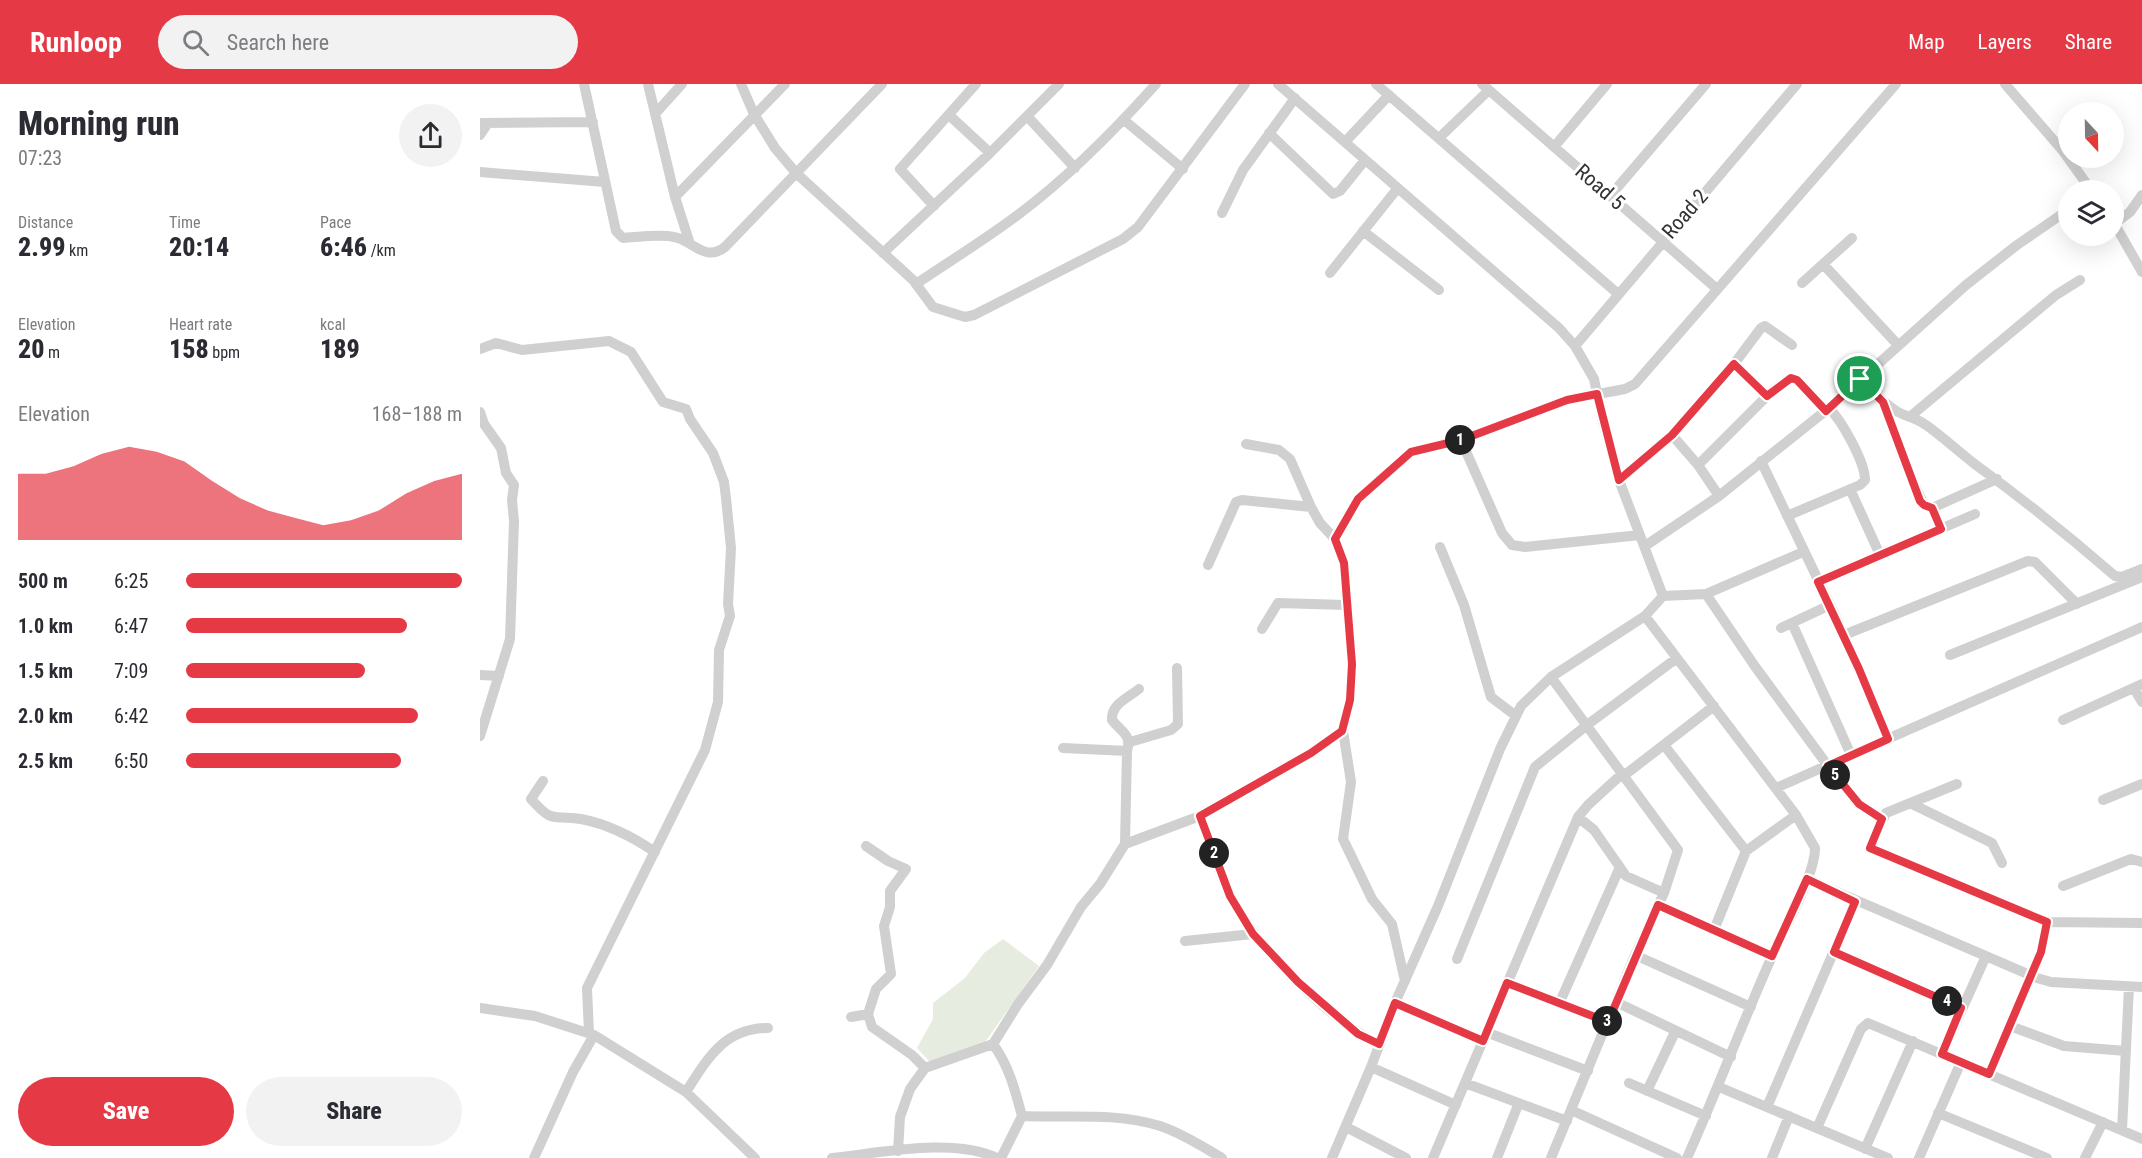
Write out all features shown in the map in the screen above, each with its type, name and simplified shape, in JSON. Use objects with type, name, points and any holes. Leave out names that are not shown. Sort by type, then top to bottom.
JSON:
[{"type":"street","points":[[584,84],[618,236],[623,238],[676,237],[703,252],[719,252],[882,84]]},
{"type":"street","points":[[648,84],[675,197],[690,244]]},
{"type":"street","points":[[655,114],[682,84]]},
{"type":"street","points":[[741,84],[754,114],[775,148],[796,173],[916,284],[933,307],[964,317],[974,315],[1123,240],[1138,227],[1245,84]]},
{"type":"street","points":[[675,197],[784,84]]},
{"type":"street","points":[[934,206],[900,169],[976,84]]},
{"type":"street","points":[[883,253],[990,153],[1059,84]]},
{"type":"street","points":[[916,284],[1018,214],[1075,168],[1124,120],[1156,84]]},
{"type":"street","points":[[1278,84],[1559,328],[1575,346],[1594,379],[1619,480],[1663,597]]},
{"type":"street","points":[[1376,84],[1617,293]]},
{"type":"street","points":[[1554,147],[1607,84]]},
{"type":"street","points":[[1610,196],[1706,84]]},
{"type":"street","name":"Road 2","points":[[1575,346],[1617,293],[1797,84]]},
{"type":"street","points":[[1335,539],[1358,499],[1411,452],[1461,440],[1567,400],[1625,389],[1635,384],[1896,84]]},
{"type":"street","points":[[2005,84],[2063,151],[2084,180]]},
{"type":"street","points":[[1439,138],[1486,87]]},
{"type":"street","name":"Road 5","points":[[1486,87],[1717,289]]},
{"type":"street","points":[[1345,142],[1389,95]]},
{"type":"street","points":[[1222,213],[1243,170],[1295,98]]},
{"type":"street","points":[[949,115],[990,153]]},
{"type":"street","points":[[1027,116],[1075,168]]},
{"type":"street","points":[[1124,120],[1182,168]]},
{"type":"street","points":[[480,135],[484,123],[592,122]]},
{"type":"street","points":[[1269,133],[1333,194],[1340,190],[1365,160]]},
{"type":"street","points":[[480,172],[605,182]]},
{"type":"street","points":[[1330,273],[1397,189]]},
{"type":"street","points":[[2124,216],[2142,195]]},
{"type":"street","points":[[1461,440],[1502,534],[1512,544],[1525,547],[1642,541],[1719,496],[1828,409],[1898,345],[2016,245],[2058,217]]},
{"type":"street","points":[[1363,231],[1439,290]]},
{"type":"street","points":[[1802,283],[1852,238]]},
{"type":"street","points":[[2124,241],[2142,272]]},
{"type":"street","points":[[1823,264],[1898,345]]},
{"type":"street","points":[[1912,416],[2056,295],[2080,280]]},
{"type":"street","points":[[1619,480],[1672,435],[1764,326],[1792,345]]},
{"type":"street","points":[[480,349],[496,343],[522,350],[609,341],[631,352],[663,402],[686,409],[690,419],[713,453],[723,482],[731,548],[728,604],[730,616],[719,650],[718,702],[705,750],[587,988],[592,1034],[534,1158]]},
{"type":"street","points":[[1734,364],[1767,396]]},
{"type":"street","points":[[1698,465],[1767,396],[1791,378],[1797,380],[1837,416],[1864,471],[1864,482],[1787,516]]},
{"type":"street","points":[[1860,379],[1883,402],[1902,415],[1912,416],[1997,479],[2115,576],[2122,577],[2142,569]]},
{"type":"street","points":[[1883,402],[1920,501],[1924,505],[1932,508],[1997,479]]},
{"type":"street","points":[[480,412],[484,424],[501,448],[506,473],[514,485],[510,639],[480,736]]},
{"type":"street","points":[[1672,435],[1698,465],[1719,496]]},
{"type":"street","points":[[1246,444],[1279,450],[1290,459],[1311,507],[1320,523],[1335,539],[1344,563],[1352,664],[1350,700],[1342,731],[1351,783],[1343,839],[1372,899],[1392,924],[1405,981]]},
{"type":"street","points":[[1761,461],[1830,604],[1888,739]]},
{"type":"street","points":[[1850,489],[1880,555]]},
{"type":"street","points":[[1208,565],[1236,502],[1242,500],[1311,507]]},
{"type":"street","points":[[1932,508],[1941,529]]},
{"type":"street","points":[[1818,582],[1975,514]]},
{"type":"street","points":[[1440,547],[1464,605],[1491,697],[1516,716]]},
{"type":"street","points":[[1332,1158],[1371,1067],[1395,1003],[1438,906],[1500,749],[1521,706],[1551,677],[1645,616],[1663,597],[1706,594],[1803,552]]},
{"type":"street","points":[[1844,635],[2028,561],[2035,562],[2076,604]]},
{"type":"street","points":[[1950,655],[2142,577]]},
{"type":"street","points":[[1706,594],[1754,665],[1828,766],[1859,804],[1882,819]]},
{"type":"street","points":[[1262,629],[1278,603],[1347,605]]},
{"type":"street","points":[[1781,628],[1830,604]]},
{"type":"street","points":[[1645,616],[1796,815],[1815,848],[1807,879],[1772,956],[1688,1158]]},
{"type":"street","points":[[1792,623],[1851,755]]},
{"type":"street","points":[[1776,788],[2142,627]]},
{"type":"street","points":[[1456,959],[1535,768],[1587,725],[1677,658]]},
{"type":"street","points":[[1063,748],[1129,746],[1171,730],[1178,724],[1177,668]]},
{"type":"street","points":[[480,675],[499,676]]},
{"type":"street","points":[[1551,677],[1678,850],[1664,893],[1635,955],[1551,1158]]},
{"type":"street","points":[[2063,720],[2138,686],[2142,702]]},
{"type":"street","points":[[898,1152],[900,1117],[910,1089],[925,1068],[993,1044],[1018,1004],[1047,966],[1081,907],[1100,884],[1125,844],[1129,736],[1112,720],[1112,713],[1114,708],[1139,689]]},
{"type":"street","points":[[1433,1158],[1578,817],[1623,773],[1626,774],[1714,706]]},
{"type":"street","points":[[1125,844],[1200,816],[1311,753],[1342,731]]},
{"type":"street","points":[[1664,745],[1746,851]]},
{"type":"street","points":[[543,781],[531,799],[545,814],[560,819],[580,819],[619,831],[655,852]]},
{"type":"street","points":[[1957,784],[1887,813],[1882,819],[1870,848],[2047,922],[2142,923]]},
{"type":"street","points":[[2103,800],[2142,784]]},
{"type":"street","points":[[1911,803],[1992,843],[2002,863]]},
{"type":"street","points":[[1714,930],[1746,851],[1796,815]]},
{"type":"street","points":[[1200,816],[1230,896],[1253,934],[1298,982],[1358,1034],[1379,1044]]},
{"type":"street","points":[[1578,817],[1594,830],[1626,876],[1664,893]]},
{"type":"street","points":[[866,846],[888,861],[906,869],[890,891],[890,907],[884,926],[891,974],[876,989],[868,1014],[872,1027],[912,1055],[925,1068]]},
{"type":"street","points":[[2063,886],[2136,860],[2142,851]]},
{"type":"street","points":[[1559,1004],[1620,867]]},
{"type":"street","points":[[1807,879],[1855,902],[2050,982],[2142,987]]},
{"type":"street","points":[[1767,1107],[1855,902]]},
{"type":"street","points":[[1658,905],[1772,956]]},
{"type":"street","points":[[1989,1074],[2041,952],[2047,922]]},
{"type":"street","points":[[1185,942],[1253,934]]},
{"type":"street","points":[[1834,952],[1961,1008]]},
{"type":"street","points":[[1635,955],[1751,1007]]},
{"type":"street","points":[[1942,1054],[1986,956]]},
{"type":"street","points":[[1507,983],[1608,1022]]},
{"type":"street","points":[[2122,1130],[2130,987]]},
{"type":"street","points":[[1616,1002],[1731,1057]]},
{"type":"street","points":[[1395,1003],[1485,1037],[1588,1071]]},
{"type":"street","points":[[480,1008],[535,1016],[592,1034],[686,1092],[754,1158]]},
{"type":"street","points":[[851,1017],[868,1014]]},
{"type":"street","points":[[1817,1128],[1861,1029],[1865,1025],[1874,1024],[2142,1139]]},
{"type":"street","points":[[2010,1026],[2064,1047],[2126,1051]]},
{"type":"street","points":[[686,1092],[714,1049],[731,1036],[756,1028],[768,1028]]},
{"type":"street","points":[[1647,1091],[1675,1032]]},
{"type":"street","points":[[1865,1149],[1913,1041]]},
{"type":"street","points":[[832,1158],[920,1148],[961,1147],[995,1157],[1022,1116],[1010,1073],[993,1044]]},
{"type":"street","points":[[1919,1158],[1961,1062]]},
{"type":"street","points":[[1371,1067],[1456,1105]]},
{"type":"street","points":[[1465,1083],[1518,1105],[1569,1115],[1677,1158]]},
{"type":"street","points":[[1629,1083],[1706,1116]]},
{"type":"street","points":[[1719,1087],[1888,1158]]},
{"type":"street","points":[[1497,1158],[1518,1105]]},
{"type":"street","points":[[1938,1113],[2047,1158]]},
{"type":"street","points":[[1022,1116],[1102,1116],[1137,1121],[1162,1127],[1222,1158]]},
{"type":"street","points":[[1772,1158],[1789,1116]]},
{"type":"street","points":[[2085,1158],[2103,1122]]},
{"type":"street","points":[[1346,1127],[1406,1158]]},
{"type":"shaded area","points":[[1003,939],[1039,966],[985,1042],[931,1063],[917,1048],[933,1019],[933,1003],[965,978],[984,953]]},
{"type":"route","points":[[1734,364],[1767,396],[1791,378],[1797,380],[1826,411],[1860,379],[1883,402],[1920,501],[1932,508],[1941,529],[1818,582],[1859,669],[1888,739],[1828,766],[1859,804],[1882,819],[1870,848],[2047,922],[2041,952],[1989,1074],[1942,1054],[1961,1008],[1834,952],[1855,902],[1807,879],[1772,956],[1658,905],[1608,1022],[1507,983],[1483,1041],[1395,1003],[1379,1044],[1358,1034],[1298,982],[1253,934],[1230,896],[1200,816],[1311,753],[1342,731],[1350,700],[1352,664],[1344,563],[1335,539],[1358,499],[1411,452],[1461,440],[1567,400],[1597,394],[1619,480],[1672,435],[1734,364]]}]
